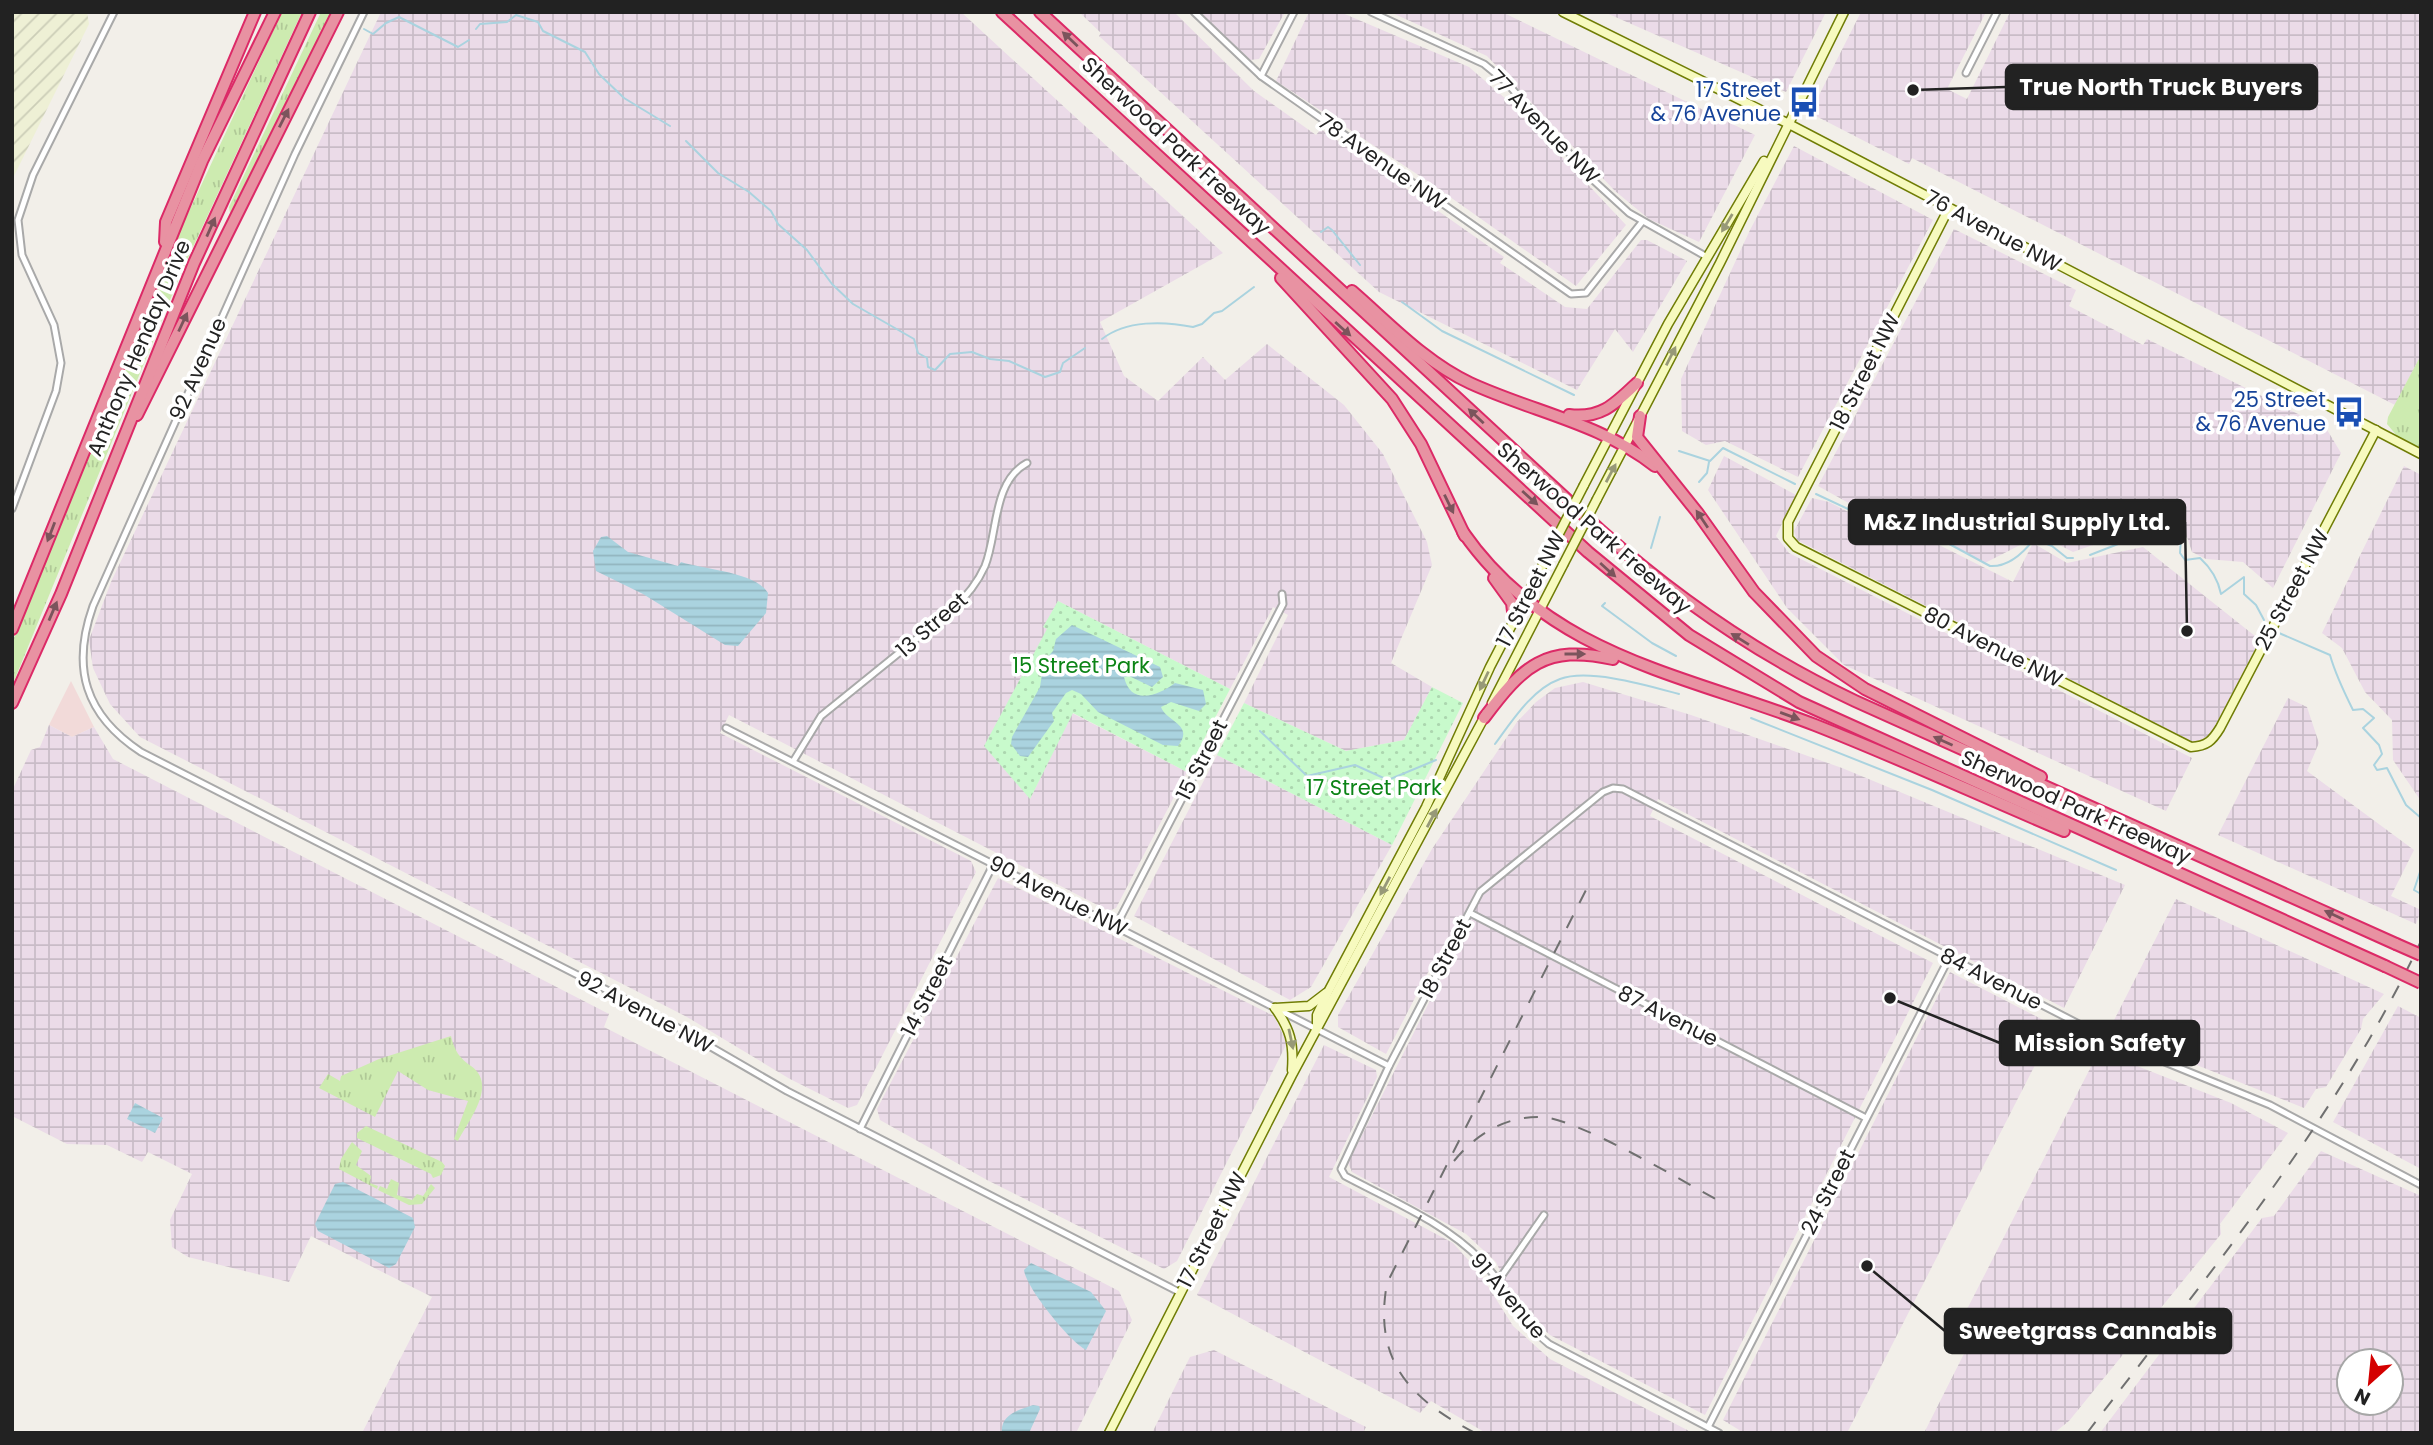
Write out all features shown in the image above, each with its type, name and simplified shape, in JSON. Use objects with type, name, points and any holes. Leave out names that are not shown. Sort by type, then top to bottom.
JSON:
[{"type":"highway","points":[[165,252],[166,222],[255,12]]},
{"type":"highway","name":"Anthony Henday Drive","points":[[12,629],[202,162],[275,12]]},
{"type":"highway","name":"Anthony Henday Drive","points":[[12,703],[61,594],[117,447],[194,263],[310,12]]},
{"type":"highway","points":[[117,447],[140,410],[211,261],[338,12]]},
{"type":"highway","name":"Sherwood Park Freeway","points":[[1002,12],[1608,571],[1663,616],[1716,654],[1809,707],[2421,983]]},
{"type":"highway","name":"Sherwood Park Freeway","points":[[1040,12],[1600,530],[1703,613],[1754,647],[1822,685],[2421,955]]},
{"type":"highway","points":[[1282,235],[1449,371],[1486,389],[1610,436],[1673,482]]},
{"type":"highway","points":[[1258,248],[1289,290],[1392,399],[1421,444],[1473,551],[1508,595],[1514,620]]},
{"type":"highway","points":[[1539,408],[1577,416],[1598,414],[1616,404],[1637,383]]},
{"type":"highway","points":[[1640,416],[1637,437],[1754,593],[1823,662],[1865,689],[2070,792],[2095,809]]},
{"type":"highway","points":[[1463,532],[1489,565],[1540,609],[1583,638],[1632,663]]},
{"type":"highway","points":[[1484,718],[1518,675],[1547,658],[1585,653],[1632,663],[1817,726],[2139,862],[2197,883]]},
{"type":"main road","name":"76 Avenue NW","points":[[1563,12],[1787,122],[2421,454]]},
{"type":"main road","name":"17 Street NW","points":[[1109,1433],[1292,1075],[1484,718],[1625,447],[1720,263],[1787,122],[1844,12]]},
{"type":"main road","name":"17 Street NW","points":[[1317,1029],[1317,1015],[1328,992],[1436,787],[1549,552],[1637,383],[1787,122]]},
{"type":"main road","name":"18 Street NW","points":[[1787,538],[1788,522],[1949,208]]},
{"type":"main road","name":"25 Street NW","points":[[2203,746],[2212,741],[2220,728],[2376,430]]},
{"type":"main road","name":"80 Avenue NW","points":[[1787,538],[1796,547],[2191,747],[2203,746]]},
{"type":"main road","points":[[1275,1008],[1309,1006],[1328,992]]},
{"type":"main road","points":[[1275,1008],[1288,1026],[1294,1043],[1292,1075]]},
{"type":"street","points":[[12,509],[56,391],[61,363],[54,325],[22,255],[18,220],[33,174],[114,12]]},
{"type":"street","name":"92 Avenue","points":[[112,732],[91,698],[85,676],[81,652],[89,617],[295,154],[364,12]]},
{"type":"street","name":"78 Avenue NW","points":[[1194,12],[1261,76],[1571,294],[1581,295],[1589,290],[1642,222]]},
{"type":"street","points":[[1261,76],[1294,12]]},
{"type":"street","name":"77 Avenue NW","points":[[1371,12],[1484,64],[1506,82],[1593,180],[1642,222],[1707,257]]},
{"type":"street","points":[[1966,73],[1997,12]]},
{"type":"street","name":"13 Street","points":[[794,760],[821,716],[952,610],[971,591],[988,559],[999,505],[1014,473],[1027,463]]},
{"type":"street","name":"15 Street","points":[[1116,926],[1283,604],[1282,594]]},
{"type":"street","name":"90 Avenue NW","points":[[726,728],[794,760],[1389,1066]]},
{"type":"street","name":"92 Avenue NW","points":[[112,732],[141,752],[654,1014],[786,1091],[1179,1292]]},
{"type":"street","name":"84 Avenue","points":[[1603,792],[1613,788],[1623,789],[2106,1038],[2270,1105],[2421,1185]]},
{"type":"street","name":"18 Street","points":[[1341,1169],[1389,1066],[1480,892],[1603,792]]},
{"type":"street","name":"14 Street","points":[[860,1129],[994,863]]},
{"type":"street","name":"87 Avenue","points":[[1470,913],[1866,1118]]},
{"type":"street","name":"24 Street","points":[[1708,1427],[1948,958]]},
{"type":"street","name":"91 Avenue","points":[[1341,1169],[1345,1176],[1452,1235],[1483,1262],[1526,1324],[1549,1344],[1719,1433]]},
{"type":"street","points":[[1497,1281],[1544,1215]]},
{"type":"shaded area","points":[[381,12],[961,12],[1223,253],[1100,322],[1124,376],[1158,401],[1203,357],[1225,380],[1267,344],[1344,405],[1383,454],[1427,542],[1432,565],[1391,663],[1432,687],[1404,740],[1346,751],[1244,703],[1288,615],[1273,607],[1230,689],[1058,601],[1044,627],[1047,629],[1030,799],[1072,713],[1187,772],[1116,908],[1109,911],[729,715],[720,733],[971,861],[976,872],[857,1105],[848,1108],[790,1079],[687,1017],[140,737],[110,704],[93,668],[89,640],[111,582]]},
{"type":"shaded area","points":[[1079,12],[1174,12],[1254,91],[1316,135],[1321,129],[1504,257],[1500,263],[1565,307],[1587,309],[1641,240],[1647,240],[1687,261],[1633,352],[1615,329],[1577,390],[1379,292],[1099,36],[1101,33]]},
{"type":"shaded area","points":[[1200,12],[1285,12],[1259,59],[1250,60]]},
{"type":"shaded area","points":[[1309,12],[1340,12],[1469,67],[1515,107],[1626,225],[1576,286],[1429,182],[1276,81]]},
{"type":"shaded area","points":[[1390,12],[1502,12],[1755,135],[1699,242],[1649,219],[1615,191],[1487,56]]},
{"type":"shaded area","points":[[1604,12],[1826,12],[1786,92]]},
{"type":"shaded area","points":[[1861,12],[1986,12],[1947,89],[1967,99],[2010,12],[2421,12],[2421,355],[2395,405],[1912,158],[1909,164],[1810,113]]},
{"type":"shaded area","points":[[1794,146],[1933,220],[1798,477],[1725,441],[1706,445],[1682,431],[1681,379],[1750,230]]},
{"type":"shaded area","points":[[1954,229],[2076,290],[2069,306],[2143,345],[2147,339],[2326,428],[2341,453],[2273,588],[2243,562],[2206,559],[2192,552],[2184,528],[2156,515],[2138,529],[2073,552],[2032,531],[2026,542],[1985,563],[1918,529],[1892,527],[1818,486]]},
{"type":"shaded area","points":[[1724,456],[1796,495],[1776,536],[1789,553],[2192,758],[2166,811],[1844,665],[1787,608],[1708,490]]},
{"type":"shaded area","points":[[2404,466],[2421,475],[2421,801],[2393,760],[2392,720],[2365,692],[2342,648],[2322,633]]},
{"type":"shaded area","points":[[1812,498],[1829,502],[1889,533],[1931,541],[2013,582],[2033,543],[2067,563],[2143,547],[2260,640],[2211,734],[2195,743],[1797,540],[1794,531]]},
{"type":"shaded area","points":[[71,681],[94,727],[72,737],[49,725]]},
{"type":"shaded area","points":[[1583,682],[1691,715],[1842,768],[2125,885],[2064,1008],[1658,799],[1650,816],[1933,963],[1705,1415],[1550,1335],[1529,1316],[1508,1288],[1496,1262],[1466,1234],[1352,1172],[1348,1163],[1451,959],[1438,953],[1386,1054],[1338,1027],[1338,1015],[1432,849],[1517,722],[1536,702],[1555,688]]},
{"type":"shaded area","points":[[2288,698],[2307,707],[2319,743],[2307,771],[2414,850],[2391,896],[2421,910],[2416,924],[2218,835]]},
{"type":"shaded area","points":[[49,725],[72,737],[94,727],[113,759],[609,1014],[604,1027],[1119,1291],[1132,1320],[1076,1433],[362,1433],[432,1297],[311,1236],[289,1282],[188,1257],[172,1247],[170,1220],[192,1174],[148,1152],[142,1162],[107,1145],[67,1144],[12,1116],[12,791],[31,750],[40,747]]},
{"type":"shaded area","points":[[1217,755],[1392,845],[1311,987],[1290,1000],[1134,916]]},
{"type":"shaded area","points":[[998,878],[1274,1016],[1287,1043],[1177,1261],[1164,1269],[987,1180],[880,1120],[877,1109]]},
{"type":"shaded area","points":[[2176,899],[2384,994],[2363,1019],[2361,1029],[2326,1087],[2316,1089],[2304,1108],[2109,1030]]},
{"type":"shaded area","points":[[1950,972],[2055,1026],[1847,1433],[1744,1433],[1723,1420]]},
{"type":"shaded area","points":[[2398,1006],[2421,1018],[2421,1169],[2333,1122]]},
{"type":"shaded area","points":[[1324,1045],[1376,1070],[1377,1077],[1329,1177],[1453,1243],[1479,1272],[1513,1326],[1550,1359],[1693,1433],[1486,1433],[1431,1401],[1420,1413],[1197,1295]]},
{"type":"shaded area","points":[[2099,1051],[2231,1103],[2288,1133],[2220,1224],[2221,1234],[2069,1421],[2054,1433],[1924,1433],[1976,1330],[1961,1321]]},
{"type":"shaded area","points":[[2321,1151],[2421,1196],[2421,1433],[2100,1433],[2262,1218],[2274,1216]]},
{"type":"shaded area","points":[[1214,1350],[1366,1427],[1363,1433],[1152,1433],[1190,1357]]},
{"type":"green space","points":[[12,12],[87,12],[89,24],[12,180]]},
{"type":"green space","points":[[282,12],[302,12],[181,273],[12,686],[12,643],[95,435],[178,235]]},
{"type":"green space","points":[[321,12],[331,12],[230,213],[229,207]]},
{"type":"green space","points":[[2421,355],[2421,448],[2397,436],[2387,424],[2388,417]]},
{"type":"green space","name":"15 Street Park","points":[[1058,601],[1230,689],[1187,772],[1073,713],[1030,799],[984,746],[1047,629],[1043,627]]},
{"type":"green space","name":"17 Street Park","points":[[1432,687],[1463,703],[1392,845],[1217,755],[1244,703],[1346,751],[1404,740]]},
{"type":"green space","points":[[451,1036],[458,1054],[479,1074],[482,1083],[479,1103],[458,1141],[454,1139],[468,1101],[428,1090],[398,1071],[375,1117],[319,1088],[328,1074],[340,1081],[341,1076],[379,1059]]},
{"type":"green space","points":[[366,1126],[442,1162],[445,1166],[441,1175],[433,1178],[431,1174],[357,1138],[357,1133]]},
{"type":"green space","points":[[352,1142],[362,1151],[356,1165],[371,1176],[370,1183],[378,1186],[377,1189],[339,1169],[341,1159]]},
{"type":"green space","points":[[391,1179],[399,1183],[397,1195],[412,1200],[417,1194],[423,1196],[431,1184],[435,1188],[422,1204],[409,1205],[378,1190],[380,1186],[387,1189]]},
{"type":"water","points":[[607,536],[628,552],[678,566],[681,562],[752,580],[768,593],[766,613],[738,646],[725,645],[643,594],[596,571],[593,551],[601,537]]},
{"type":"water","points":[[1072,625],[1160,667],[1163,677],[1152,687],[1129,676],[1124,677],[1133,692],[1139,695],[1154,694],[1175,683],[1203,690],[1206,704],[1199,711],[1171,702],[1161,707],[1181,728],[1182,739],[1178,746],[1163,745],[1098,712],[1081,694],[1072,690],[1066,693],[1052,713],[1054,721],[1028,757],[1020,756],[1011,744],[1012,737],[1040,687],[1044,661],[1053,651],[1056,639]]},
{"type":"water","points":[[135,1103],[163,1118],[155,1133],[127,1119]]},
{"type":"water","points":[[343,1182],[413,1218],[415,1227],[396,1264],[389,1268],[318,1231],[315,1224],[335,1184]]},
{"type":"water","points":[[1031,1263],[1091,1292],[1106,1311],[1086,1350],[1060,1326],[1032,1289],[1024,1270]]},
{"type":"water","points":[[1033,1405],[1039,1406],[1040,1409],[1029,1433],[1002,1433],[1007,1418],[1016,1411]]},
{"type":"waterway","points":[[476,29],[480,24],[507,22],[516,15],[538,22],[543,31],[585,52],[599,74],[624,98],[670,126]]},
{"type":"waterway","points":[[364,29],[373,34],[399,17],[458,47],[469,40]]},
{"type":"waterway","points":[[686,141],[718,173],[749,192],[771,211],[778,224],[807,250],[832,284],[853,304],[914,339],[918,353],[927,358],[928,367],[935,370],[950,354],[972,352],[990,359],[1009,361],[1045,377],[1060,372],[1063,363],[1085,348]]},
{"type":"waterway","points":[[1321,232],[1328,227],[1332,230],[1360,265]]},
{"type":"waterway","points":[[1102,339],[1134,325],[1158,323],[1193,327],[1202,324],[1254,287]]},
{"type":"waterway","points":[[1402,302],[1442,331],[1574,395]]},
{"type":"waterway","points":[[1679,451],[1710,461],[1723,448],[1795,484]]},
{"type":"waterway","points":[[1699,482],[1707,473],[1709,462]]},
{"type":"waterway","points":[[1816,494],[1895,531],[1929,533],[1990,566],[2009,561],[2034,539],[2052,546],[2067,558],[2073,558]]},
{"type":"waterway","points":[[1651,548],[1660,517]]},
{"type":"waterway","points":[[2090,555],[2141,535],[2174,531],[2181,537],[2180,553],[2185,560],[2200,558],[2213,574],[2221,594],[2244,577],[2244,594],[2256,605],[2264,620]]},
{"type":"waterway","points":[[1605,603],[1602,606],[1652,643],[1676,656]]},
{"type":"waterway","points":[[2279,633],[2330,655],[2353,710],[2363,709],[2374,718],[2363,728],[2379,745],[2382,754],[2374,765],[2377,770],[2387,768],[2406,805],[2421,818]]},
{"type":"waterway","points":[[1495,744],[1532,698],[1540,690],[1560,679],[1572,676],[1602,677],[1679,694]]},
{"type":"waterway","points":[[1751,718],[1932,790],[2116,870]]},
{"type":"waterway","points":[[1260,731],[1307,776],[1355,765],[1388,780],[1436,760]]},
{"type":"waterway","points":[[2421,869],[2414,890],[2421,894]]},
{"type":"railway","points":[[1475,1433],[1432,1406],[1401,1374],[1386,1335],[1384,1310],[1387,1283],[1587,888]]},
{"type":"railway","points":[[2087,1433],[2223,1256],[2310,1134],[2350,1072],[2421,941]]},
{"type":"railway","points":[[1454,1161],[1472,1143],[1493,1128],[1528,1117],[1541,1117],[1558,1120],[1604,1139],[1721,1202]]},
{"type":"place","name":"True North Truck Buyers","points":[[1913,90]]},
{"type":"place","name":"17 Street & 76 Avenue","points":[[1804,102]]},
{"type":"place","name":"25 Street & 76 Avenue","points":[[2349,412]]},
{"type":"place","name":"M&Z Industrial Supply Ltd.","points":[[2187,631]]},
{"type":"place","name":"Mission Safety","points":[[1890,998]]},
{"type":"place","name":"Sweetgrass Cannabis","points":[[1867,1266]]}]
